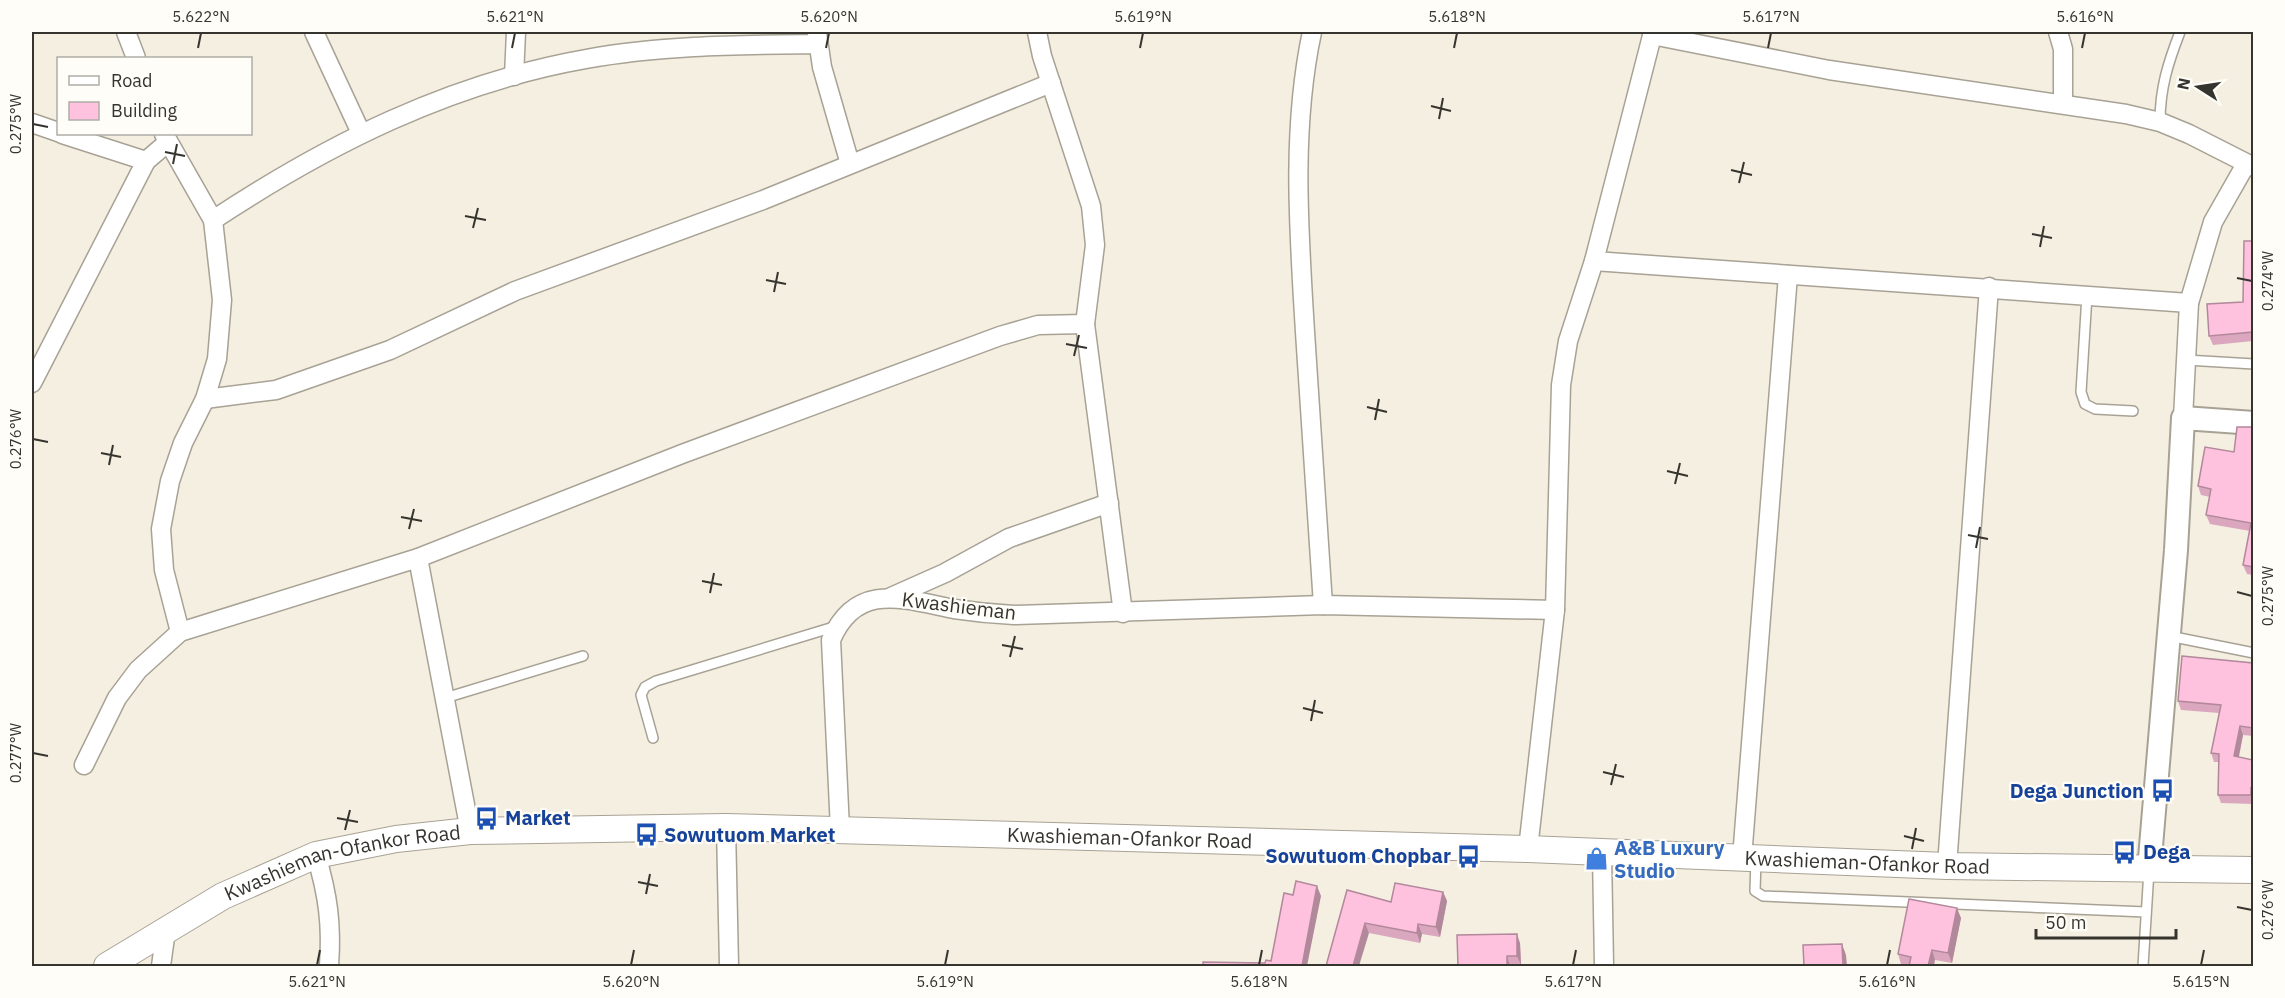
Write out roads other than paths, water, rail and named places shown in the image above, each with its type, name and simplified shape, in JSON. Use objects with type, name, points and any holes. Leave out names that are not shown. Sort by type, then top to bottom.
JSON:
[{"type":"main road","name":"Kwashieman-Ofankor Road","points":[[107,966],[223,896],[316,855],[374,842],[470,831],[726,827],[1528,849],[1602,854],[1947,866],[2253,870]]},
{"type":"street","points":[[126,32],[136,57]]},
{"type":"street","points":[[314,32],[361,133]]},
{"type":"street","points":[[514,76],[516,32]]},
{"type":"street","points":[[1038,32],[1091,206],[1095,245],[1084,324],[1122,613]]},
{"type":"street","points":[[1312,32],[1305,64],[1300,126],[1299,227],[1323,605]]},
{"type":"street","points":[[2058,32],[2063,49],[2063,104]]},
{"type":"street","points":[[1528,849],[1555,610],[1561,385],[1577,308],[1594,261],[1653,33],[1774,61],[2126,114],[2160,122],[2189,134],[2250,166],[2226,194],[2213,222],[2189,303],[2169,636],[2150,870]]},
{"type":"street","points":[[213,220],[302,164],[361,133],[422,106],[514,76],[586,59],[721,45],[817,38],[850,164]]},
{"type":"street","points":[[205,399],[276,390],[390,350],[515,291],[763,200],[1052,83]]},
{"type":"street","points":[[32,123],[57,132]]},
{"type":"street","points":[[66,135],[146,161]]},
{"type":"street","points":[[32,383],[146,161],[166,138],[213,220],[222,300],[217,359],[205,399],[183,443],[170,481],[161,529],[164,570],[180,632]]},
{"type":"street","points":[[1594,261],[1989,287],[2189,303]]},
{"type":"street","points":[[1749,859],[1788,275]]},
{"type":"street","points":[[1947,866],[1989,287]]},
{"type":"street","points":[[84,765],[117,698],[138,670],[162,645],[180,632],[418,558],[693,450],[1000,336],[1038,326],[1084,324]]},
{"type":"street","points":[[2183,418],[2253,423]]},
{"type":"street","points":[[891,597],[945,573],[1009,538],[1109,503]]},
{"type":"street","points":[[418,558],[470,831]]},
{"type":"street","name":"Kwashieman","points":[[837,626],[846,613],[858,606],[875,599],[891,597],[972,612],[1014,615],[1323,605],[1555,610]]},
{"type":"street","points":[[837,626],[831,640],[830,656],[840,830]]},
{"type":"street","points":[[726,827],[729,966]]},
{"type":"street","points":[[1602,854],[1604,966]]},
{"type":"street","points":[[316,855],[327,892],[331,933],[329,966]]},
{"type":"street","points":[[161,966],[166,930]]},
{"type":"lane","points":[[2160,122],[2160,91],[2168,61],[2180,32]]},
{"type":"lane","points":[[2087,295],[2081,392],[2085,404],[2095,409],[2133,411]]},
{"type":"lane","points":[[2186,360],[2253,364]]},
{"type":"lane","points":[[653,738],[642,695],[645,687],[656,681],[837,626]]},
{"type":"lane","points":[[2169,636],[2253,653]]},
{"type":"lane","points":[[445,699],[583,656]]},
{"type":"lane","points":[[1749,859],[1755,891],[1763,896],[2066,911],[2146,912]]},
{"type":"lane","points":[[2143,966],[2150,870]]},
{"type":"place","name":"Dega Junction","points":[[2162,791]]},
{"type":"place","name":"Market","points":[[487,818]]},
{"type":"place","name":"Sowutuom Market","points":[[646,835]]},
{"type":"place","name":"Dega","points":[[2125,852]]},
{"type":"place","name":"Sowutuom Chopbar","points":[[1469,856]]},
{"type":"place","name":"A&B Luxury Studio","points":[[1596,859]]}]
